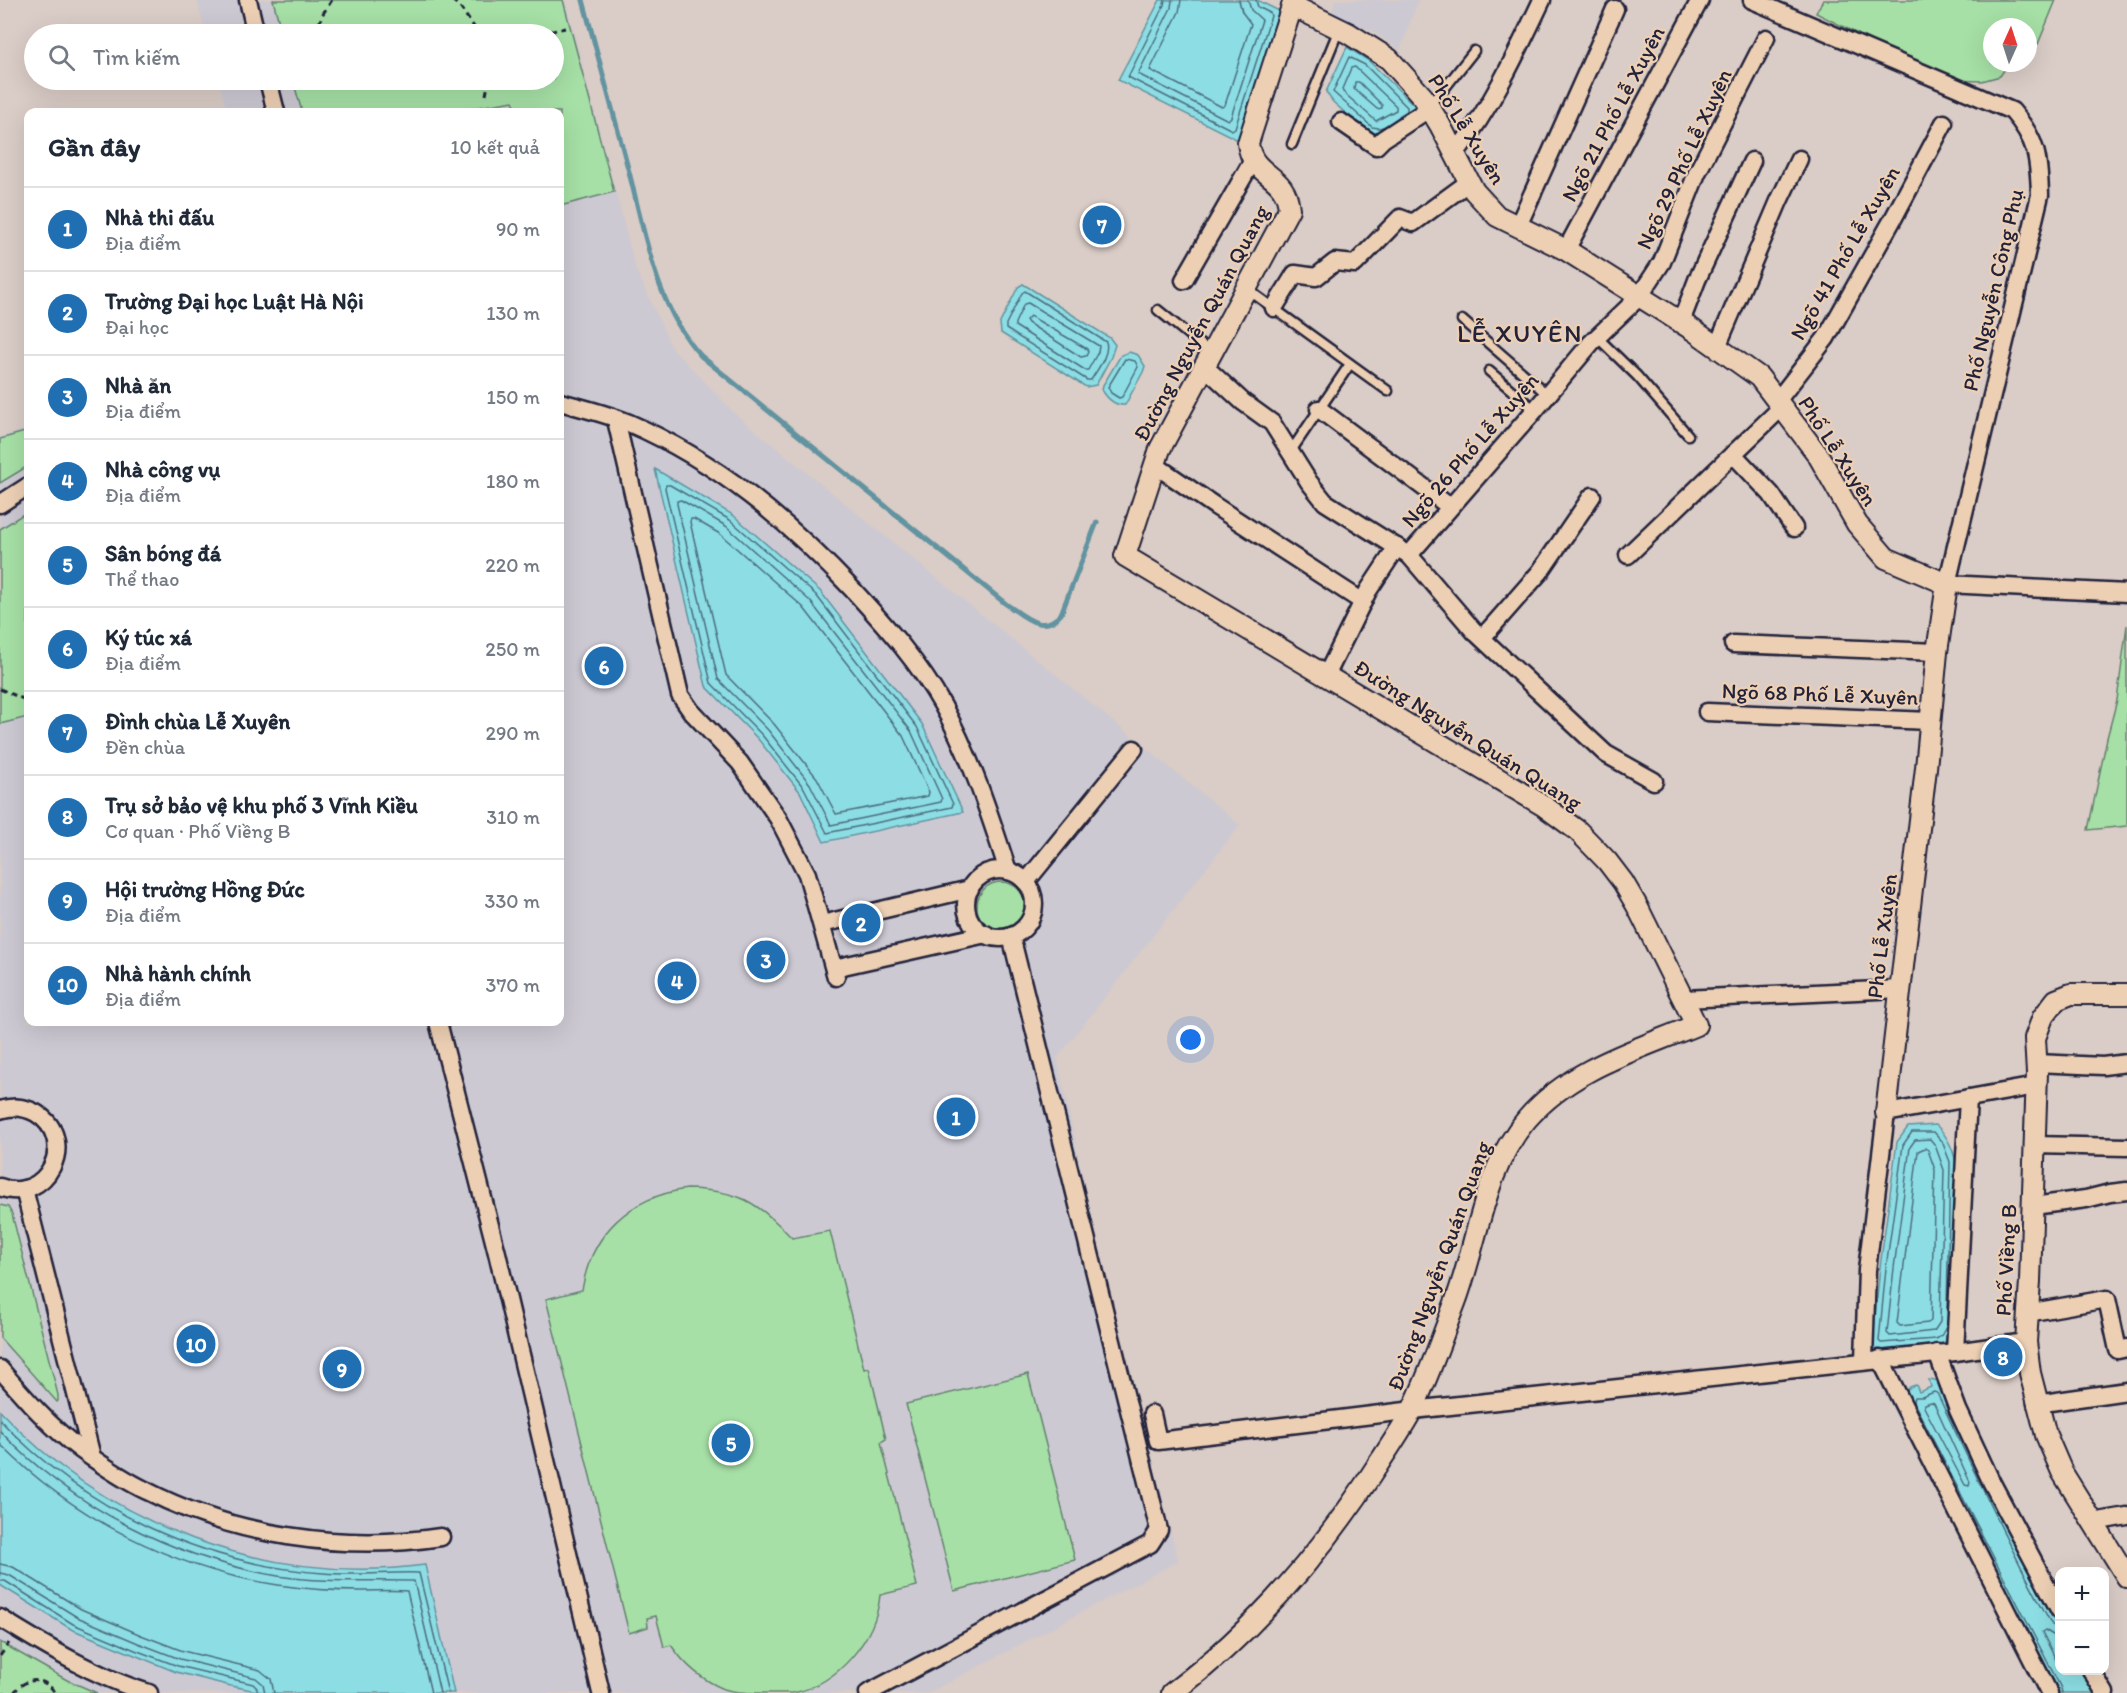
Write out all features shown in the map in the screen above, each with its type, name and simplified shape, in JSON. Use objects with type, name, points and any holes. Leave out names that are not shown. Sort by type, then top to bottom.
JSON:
[{"type":"street","points":[[248,0],[254,24]]},
{"type":"street","points":[[1455,154],[1469,136],[1542,0]]},
{"type":"street","name":"Ngõ 21 Phố Lễ Xuyên","points":[[1566,250],[1700,0]]},
{"type":"street","name":"Phố Nguyễn Công Phụ","points":[[1752,0],[2012,111],[2027,128],[2039,162],[2040,195],[1947,584]]},
{"type":"street","points":[[1184,280],[1253,160],[1248,143],[1289,2]]},
{"type":"street","name":"Phố Lễ Xuyên","points":[[1289,2],[1389,59],[1429,107],[1474,191],[1497,216],[1566,250],[1681,322],[1759,377],[1818,455],[1857,524],[1886,558],[1947,584],[1937,652],[1886,1113]]},
{"type":"street","points":[[1518,226],[1615,9]]},
{"type":"street","name":"Ngõ 29 Phố Lễ Xuyên","points":[[1639,297],[1662,262],[1697,172],[1766,38]]},
{"type":"street","points":[[270,90],[275,108]]},
{"type":"street","points":[[1341,122],[1376,146],[1429,107]]},
{"type":"street","name":"Ngõ 41 Phố Lễ Xuyên","points":[[1628,555],[1733,454],[1780,404],[1826,338],[1944,123]]},
{"type":"street","points":[[1717,347],[1799,159]]},
{"type":"street","name":"Đường Nguyễn Quán Quang","points":[[1172,1693],[1238,1637],[1281,1594],[1331,1535],[1412,1410],[1457,1297],[1493,1179],[1504,1152],[1518,1131],[1542,1104],[1571,1080],[1602,1064],[1696,1025],[1623,882],[1601,854],[1578,831],[1544,806],[1125,556],[1160,449],[1289,209],[1286,192],[1253,160]]},
{"type":"street","points":[[1681,322],[1697,280],[1752,161]]},
{"type":"street","points":[[1274,308],[1295,274],[1316,277],[1335,262],[1355,264],[1400,218],[1413,223],[1469,182]]},
{"type":"street","name":"Ngõ 26 Phố Lễ Xuyên","points":[[1326,676],[1363,602],[1403,551],[1450,507],[1597,337],[1639,297]]},
{"type":"street","points":[[1208,360],[1243,402],[1272,423],[1309,482],[1325,502],[1403,551],[1482,638],[1606,754],[1654,781]]},
{"type":"street","points":[[564,403],[627,422],[698,459],[769,510],[805,542],[872,611],[926,677],[944,707],[979,787],[1008,871]]},
{"type":"street","points":[[1319,409],[1450,507]]},
{"type":"street","points":[[616,420],[680,695],[691,711],[740,763],[778,818],[807,874],[835,972],[986,934]]},
{"type":"street","points":[[1733,454],[1771,494],[1794,528]]},
{"type":"street","points":[[1155,465],[1215,507],[1363,602]]},
{"type":"street","points":[[0,504],[24,489]]},
{"type":"street","points":[[1482,638],[1540,572],[1592,496]]},
{"type":"street","points":[[1947,584],[2127,593]]},
{"type":"street","points":[[1733,644],[1937,652]]},
{"type":"street","name":"Ngõ 68 Phố Lễ Xuyên","points":[[1707,712],[1930,722]]},
{"type":"street","points":[[1026,882],[1134,748]]},
{"type":"street","points":[[998,870],[1008,871],[1026,882],[1034,897],[1033,912],[1024,928],[1011,936],[997,938],[986,934],[974,925],[966,906],[970,889],[978,878],[998,870]]},
{"type":"street","points":[[822,924],[970,889]]},
{"type":"street","points":[[868,1693],[1150,1545],[1159,1530],[1011,936]]},
{"type":"street","points":[[1683,999],[1900,988]]},
{"type":"street","name":"Phố Viềng B","points":[[2126,1572],[2062,1472],[2036,1404],[2026,1342],[2033,1206],[2035,1038],[2043,1017],[2056,1000],[2071,994],[2127,994]]},
{"type":"street","points":[[439,1026],[497,1253],[601,1693]]},
{"type":"street","points":[[2036,1063],[2103,1066],[2127,1063]]},
{"type":"street","points":[[2036,1086],[1886,1113],[1867,1270],[1872,1360],[2049,1693]]},
{"type":"street","points":[[1955,1352],[1968,1098]]},
{"type":"street","points":[[0,1187],[24,1189],[34,1186],[45,1178],[53,1167],[57,1153],[56,1140],[51,1127],[42,1117],[30,1110],[1,1105]]},
{"type":"street","points":[[2034,1145],[2127,1147]]},
{"type":"street","points":[[24,1189],[92,1457]]},
{"type":"street","points":[[2033,1206],[2127,1191]]},
{"type":"street","points":[[2027,1313],[2107,1299],[2118,1350],[2127,1348]]},
{"type":"street","points":[[1152,1414],[1158,1441],[1412,1410],[1955,1352],[2026,1342]]},
{"type":"street","points":[[1937,1353],[1958,1410],[1992,1484],[2055,1602]]},
{"type":"street","points":[[0,1369],[47,1419],[79,1448],[147,1491],[201,1514],[249,1528],[295,1537],[404,1542],[441,1537]]},
{"type":"street","points":[[2036,1404],[2127,1391]]},
{"type":"street","points":[[2093,1522],[2127,1516]]},
{"type":"street","points":[[0,1618],[93,1670],[148,1693]]},
{"type":"street","points":[[2093,1675],[2104,1693]]},
{"type":"lane","points":[[1293,144],[1340,29]]},
{"type":"lane","points":[[1429,107],[1474,51]]},
{"type":"lane","points":[[1247,289],[1388,391]]},
{"type":"lane","points":[[1158,310],[1208,360]]},
{"type":"lane","points":[[1462,320],[1548,395]]},
{"type":"lane","points":[[1597,337],[1637,376],[1688,435]]},
{"type":"lane","points":[[1291,451],[1350,364]]},
{"type":"lane","points":[[1489,371],[1535,410]]},
{"type":"path","points":[[319,24],[332,0]]},
{"type":"path","points":[[452,0],[472,24]]},
{"type":"path","points":[[486,95],[487,90]]},
{"type":"path","points":[[0,689],[24,699]]},
{"type":"path","points":[[0,1656],[10,1641]]},
{"type":"path","points":[[14,1693],[21,1684],[37,1680],[48,1685],[55,1693]]},
{"type":"shaded area","points":[[197,0],[565,0],[636,270],[672,348],[736,415],[1240,825],[1057,1058],[1087,1197],[1178,1561],[928,1693],[0,1693],[0,437],[24,430],[24,1026],[564,1026],[564,108],[226,108],[221,90],[564,90],[564,24],[203,24]]},
{"type":"shaded area","points":[[1336,0],[1418,0],[1400,50],[1372,31],[1331,15]]},
{"type":"green space","points":[[273,0],[563,0],[614,192],[564,205],[564,108],[516,108],[513,101],[474,108],[301,108],[296,90],[564,90],[564,24],[279,24]]},
{"type":"green space","points":[[1823,0],[2056,0],[2038,44],[2037,18],[1983,18],[1983,72],[2003,72],[2000,76],[1982,81],[1949,80],[1816,13]]},
{"type":"green space","points":[[24,432],[24,468],[0,483],[0,439]]},
{"type":"green space","points":[[24,514],[24,718],[0,724],[0,529]]},
{"type":"green space","points":[[2127,625],[2127,826],[2088,830],[2117,700]]},
{"type":"green space","points":[[996,882],[1006,882],[1018,889],[1025,901],[1025,911],[1018,923],[1006,930],[996,930],[981,919],[977,911],[977,901],[988,886]]},
{"type":"green space","points":[[687,1189],[720,1192],[746,1200],[768,1215],[792,1238],[830,1231],[864,1369],[869,1368],[886,1439],[881,1442],[917,1586],[880,1595],[871,1628],[852,1657],[825,1680],[793,1693],[738,1692],[724,1689],[708,1681],[688,1665],[671,1645],[664,1647],[656,1616],[647,1618],[648,1627],[629,1633],[546,1299],[582,1290],[594,1251],[616,1221],[631,1209],[666,1193]]},
{"type":"green space","points":[[0,1205],[8,1207],[12,1214],[58,1395],[57,1402],[0,1338]]},
{"type":"green space","points":[[1028,1374],[1075,1560],[954,1591],[906,1404]]},
{"type":"green space","points":[[0,1642],[67,1680],[97,1693],[0,1693]]},
{"type":"water","points":[[1160,0],[1257,0],[1279,11],[1238,140],[1118,80]]},
{"type":"water","points":[[1347,47],[1369,61],[1419,110],[1379,134],[1368,133],[1333,102],[1326,92]]},
{"type":"water","points":[[1023,284],[1110,338],[1115,345],[1096,385],[1086,387],[1001,333],[1000,323],[1018,287]]},
{"type":"water","points":[[1129,352],[1138,355],[1145,366],[1125,405],[1121,405],[1111,401],[1102,390],[1121,355]]},
{"type":"water","points":[[655,469],[733,515],[820,591],[922,724],[963,812],[824,842],[800,792],[758,739],[706,686]]},
{"type":"water","points":[[1936,1125],[1950,1145],[1957,1169],[1950,1335],[1945,1342],[1937,1345],[1889,1350],[1872,1349],[1880,1267],[1897,1142],[1908,1127]]},
{"type":"water","points":[[1929,1380],[1940,1385],[1991,1496],[2055,1619],[2055,1675],[2085,1675],[2096,1693],[2057,1693],[1903,1395],[1910,1387],[1916,1385],[1919,1392],[1931,1387]]},
{"type":"water","points":[[0,1411],[43,1451],[90,1487],[140,1516],[194,1539],[250,1556],[307,1566],[366,1569],[425,1565],[454,1693],[267,1693],[231,1686],[176,1672],[71,1629],[0,1585]]},
{"type":"waterway","points":[[583,0],[654,269],[673,315],[701,356],[1006,604],[1034,622],[1047,623],[1061,614],[1097,522]]},
{"type":"place","name":"Đình chùa Lễ Xuyên","points":[[1102,225]]},
{"type":"place","name":"Ký túc xá","points":[[604,666]]},
{"type":"place","name":"Trường Đại học Luật Hà Nội","points":[[861,923]]},
{"type":"place","name":"Nhà ăn","points":[[766,960]]},
{"type":"place","name":"Nhà công vụ","points":[[677,981]]},
{"type":"place","name":"Nhà thi đấu","points":[[956,1117]]},
{"type":"place","name":"Nhà hành chính","points":[[196,1344]]},
{"type":"place","name":"Trụ sở bảo vệ khu phố 3 Vĩnh Kiều","points":[[2003,1357]]},
{"type":"place","name":"Hội trường Hồng Đức","points":[[342,1369]]},
{"type":"place","name":"Sân bóng đá","points":[[731,1443]]},
{"type":"district","name":"LỄ XUYÊN","points":[[1520,333]]}]
